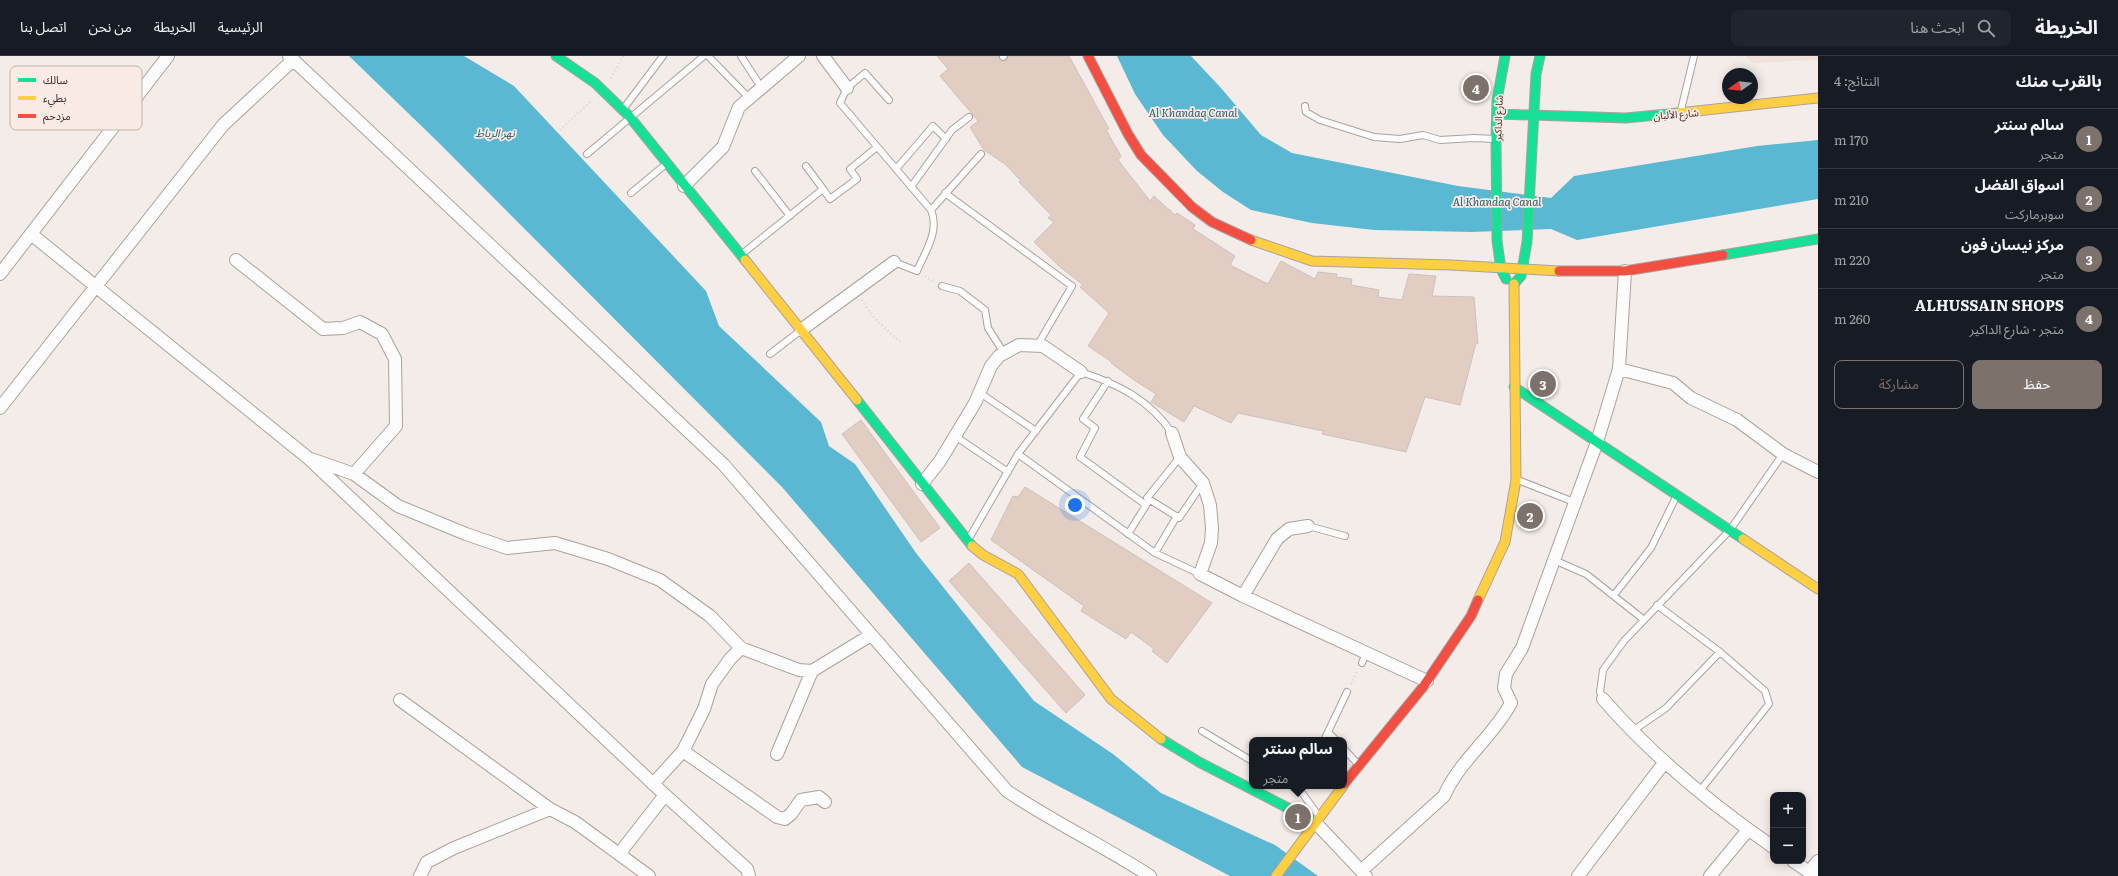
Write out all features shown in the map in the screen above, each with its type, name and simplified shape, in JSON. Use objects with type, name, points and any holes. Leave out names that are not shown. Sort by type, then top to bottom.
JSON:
[{"type":"street","points":[[142,90],[168,56]]},
{"type":"street","points":[[556,56],[571,64],[603,89],[631,118],[666,164],[801,330],[967,542],[983,555],[1018,574],[1111,699],[1170,746],[1249,789]]},
{"type":"street","points":[[684,186],[723,147],[728,139],[736,112],[761,87],[799,56]]},
{"type":"street","points":[[823,56],[847,88]]},
{"type":"street","points":[[1088,56],[1128,134],[1142,155],[1176,193],[1212,222],[1252,241],[1312,261],[1450,265],[1523,270],[1625,271],[1818,239]]},
{"type":"street","name":"شارع الداكير","points":[[1501,269],[1498,241],[1496,139],[1497,100],[1505,56]]},
{"type":"street","points":[[1347,780],[1427,680],[1471,616],[1505,542],[1516,480],[1513,286],[1521,276],[1523,270],[1527,242],[1532,181],[1533,114],[1536,74],[1540,56]]},
{"type":"street","points":[[0,408],[94,286],[223,125],[291,58],[723,464],[1007,791],[1024,803],[1114,853],[1150,876]]},
{"type":"street","name":"شارع الألبان","points":[[1497,114],[1626,118],[1680,114],[1818,98]]},
{"type":"street","points":[[0,274],[111,130]]},
{"type":"street","points":[[31,234],[307,457],[653,784],[747,869],[749,876]]},
{"type":"street","points":[[236,260],[324,329],[343,328],[360,322],[382,334],[395,359],[396,426],[354,474]]},
{"type":"street","points":[[801,330],[894,262]]},
{"type":"street","points":[[1501,269],[1508,281],[1513,286]]},
{"type":"street","points":[[1250,789],[1314,823],[1364,873],[1444,796],[1451,781],[1501,721],[1511,703],[1504,688],[1506,674],[1522,648],[1597,442],[1619,369],[1625,271]]},
{"type":"street","points":[[922,484],[940,461],[955,436],[980,393],[991,366],[1004,353],[1019,345],[1043,346],[1081,372]]},
{"type":"street","points":[[1619,369],[1673,383],[1691,398],[1737,420],[1783,454],[1818,472]]},
{"type":"street","points":[[1514,387],[1818,589]]},
{"type":"street","points":[[1172,433],[1180,457],[1203,483],[1210,505],[1212,528],[1211,543],[1200,574],[1364,658],[1427,680]]},
{"type":"street","points":[[307,457],[354,474],[398,506],[473,537],[507,548],[555,543],[608,558],[660,580],[710,616],[741,648],[799,670],[812,670],[871,635]]},
{"type":"street","points":[[1243,596],[1277,539],[1289,529],[1308,526]]},
{"type":"street","points":[[653,784],[682,752],[704,709],[712,684],[730,659],[741,648]]},
{"type":"street","points":[[777,754],[812,670]]},
{"type":"street","points":[[400,700],[550,809],[575,822],[649,876]]},
{"type":"street","points":[[1603,700],[1631,732],[1664,763],[1698,792],[1770,845]]},
{"type":"street","points":[[682,752],[777,817],[785,818],[791,814],[801,800],[819,797],[825,802]]},
{"type":"street","points":[[1578,876],[1664,763]]},
{"type":"street","points":[[1276,876],[1340,789]]},
{"type":"street","points":[[619,854],[665,795]]},
{"type":"street","points":[[420,876],[427,862],[454,848],[550,809]]},
{"type":"street","points":[[1710,876],[1748,830]]},
{"type":"street","points":[[1797,864],[1812,874],[1818,861]]},
{"type":"lane","points":[[623,109],[663,56]]},
{"type":"lane","points":[[587,154],[704,56]]},
{"type":"lane","points":[[708,56],[749,98]]},
{"type":"lane","points":[[741,56],[761,87]]},
{"type":"lane","points":[[1680,114],[1694,56]]},
{"type":"lane","points":[[889,100],[865,73],[847,88],[840,103],[931,210],[935,219],[935,229],[917,271],[894,262]]},
{"type":"lane","points":[[1305,106],[1306,112],[1320,120],[1374,137],[1400,139],[1423,135],[1440,140],[1474,138],[1496,139]]},
{"type":"lane","points":[[911,187],[952,130],[969,117]]},
{"type":"lane","points":[[896,170],[933,126],[946,139]]},
{"type":"lane","points":[[806,166],[830,198],[857,179],[850,169],[877,147]]},
{"type":"lane","points":[[931,210],[981,154]]},
{"type":"lane","points":[[631,193],[666,164]]},
{"type":"lane","points":[[755,171],[790,216]]},
{"type":"lane","points":[[741,255],[823,189]]},
{"type":"lane","points":[[945,193],[1072,286],[1037,346]]},
{"type":"lane","points":[[942,286],[960,291],[985,310],[988,328],[1004,353]]},
{"type":"lane","points":[[770,354],[801,330]]},
{"type":"lane","points":[[967,542],[1018,454],[1081,372],[1108,380],[1128,390],[1156,413],[1172,433]]},
{"type":"lane","points":[[1108,380],[1083,418],[1095,428],[1080,457],[1146,505]]},
{"type":"lane","points":[[980,393],[1036,430]]},
{"type":"lane","points":[[955,436],[1008,472]]},
{"type":"lane","points":[[1018,454],[1155,553],[1200,574]]},
{"type":"lane","points":[[1603,700],[1600,692],[1602,670],[1624,640],[1730,530],[1783,454]]},
{"type":"lane","points":[[1180,457],[1147,498],[1180,518],[1203,483]]},
{"type":"lane","points":[[1516,480],[1574,502]]},
{"type":"lane","points":[[1614,595],[1651,548],[1677,495]]},
{"type":"lane","points":[[1128,534],[1150,499]]},
{"type":"lane","points":[[1155,553],[1177,516]]},
{"type":"lane","points":[[1308,526],[1345,536]]},
{"type":"lane","points":[[1554,560],[1586,574],[1614,595],[1643,620]]},
{"type":"lane","points":[[1657,605],[1720,652],[1765,691],[1769,698],[1769,704],[1698,792]]},
{"type":"lane","points":[[1631,732],[1666,708],[1720,652]]},
{"type":"lane","points":[[1326,737],[1347,692]]},
{"type":"lane","points":[[1202,731],[1249,759]]},
{"type":"lane","points":[[1328,732],[1333,737]]},
{"type":"lane","points":[[1347,752],[1359,765]]},
{"type":"lane","points":[[1297,789],[1314,823]]},
{"type":"path","points":[[917,271],[942,286]]},
{"type":"path","points":[[857,289],[869,312],[880,325],[902,343]]},
{"type":"path","points":[[1347,692],[1364,658]]},
{"type":"shaded area","points":[[1745,56],[1818,56],[1818,60],[1753,63]]},
{"type":"water","name":"نهر الرباط","points":[[349,56],[464,56],[514,86],[706,291],[719,326],[821,422],[829,446],[855,464],[916,553],[1034,701],[1113,754],[1161,793],[1275,845],[1318,876],[1230,876],[1022,767],[782,487],[437,141]]},
{"type":"water","name":"Al Khandaq Canal","points":[[1117,56],[1191,56],[1221,88],[1261,135],[1292,153],[1458,186],[1551,198],[1574,176],[1757,146],[1818,140],[1818,199],[1577,240],[1551,229],[1472,232],[1374,230],[1312,223],[1251,210],[1223,192],[1197,171],[1163,135],[1135,94]]},
{"type":"building","points":[[937,56],[999,56],[1002,61],[1006,60],[1008,56],[1069,56],[1109,129],[1106,130],[1121,156],[1118,160],[1150,201],[1154,196],[1175,215],[1177,213],[1195,225],[1193,229],[1235,256],[1230,265],[1268,284],[1281,261],[1315,279],[1318,272],[1337,274],[1336,277],[1352,279],[1351,285],[1379,290],[1378,297],[1402,300],[1409,274],[1436,276],[1432,296],[1474,297],[1478,344],[1476,343],[1460,405],[1425,397],[1406,452],[1322,434],[1323,431],[1238,413],[1231,423],[1194,406],[1184,422],[1151,402],[1156,394],[1134,380],[1111,363],[1112,362],[1088,346],[1109,313],[1080,287],[1083,285],[1059,266],[1034,242],[1054,222],[1048,218],[1051,215],[1019,182],[1021,181],[1005,164],[984,150],[970,127],[978,121],[940,76],[948,69]]},
{"type":"building","points":[[861,420],[940,528],[921,542],[842,434]]},
{"type":"building","points":[[1025,487],[1212,603],[1167,663],[1152,651],[1154,649],[1131,632],[1126,639],[1081,611],[1084,606],[991,540],[1013,496],[1018,497]]},
{"type":"building","points":[[969,563],[1085,695],[1066,713],[949,581]]},
{"type":"traffic: fast","points":[[556,56],[595,83],[629,116],[745,260]]},
{"type":"traffic: fast","points":[[1505,56],[1497,100],[1496,139],[1497,241],[1501,269],[1506,279]]},
{"type":"traffic: fast","points":[[1514,284],[1521,276],[1527,242],[1536,74],[1540,56]]},
{"type":"traffic: fast","points":[[1497,114],[1626,118],[1678,113]]},
{"type":"traffic: fast","points":[[1723,255],[1818,239]]},
{"type":"traffic: fast","points":[[1514,387],[1743,539]]},
{"type":"traffic: fast","points":[[857,400],[972,546]]},
{"type":"traffic: fast","points":[[1161,739],[1199,762],[1249,788]]},
{"type":"traffic: fast","points":[[1251,789],[1315,822]]},
{"type":"traffic: slow","points":[[1678,113],[1818,98]]},
{"type":"traffic: slow","points":[[1251,240],[1312,261],[1451,265],[1559,271]]},
{"type":"traffic: slow","points":[[745,260],[857,400]]},
{"type":"traffic: slow","points":[[1478,600],[1505,542],[1516,480],[1514,284]]},
{"type":"traffic: slow","points":[[1743,539],[1818,589]]},
{"type":"traffic: slow","points":[[972,546],[983,555],[1018,574],[1111,699],[1161,739]]},
{"type":"traffic: slow","points":[[1276,876],[1341,789]]},
{"type":"traffic: jam","points":[[1088,56],[1128,134],[1141,155],[1192,207],[1212,222],[1251,240]]},
{"type":"traffic: jam","points":[[1559,271],[1625,271],[1723,255]]},
{"type":"traffic: jam","points":[[1347,780],[1423,687],[1471,616],[1478,600]]},
{"type":"place","name":"ALHUSSAIN SHOPS","points":[[1476,88]]},
{"type":"place","name":"مركز نيسان فون","points":[[1543,384]]},
{"type":"place","name":"اسواق الفضل","points":[[1530,516]]},
{"type":"place","name":"سالم سنتر","points":[[1298,817]]}]
